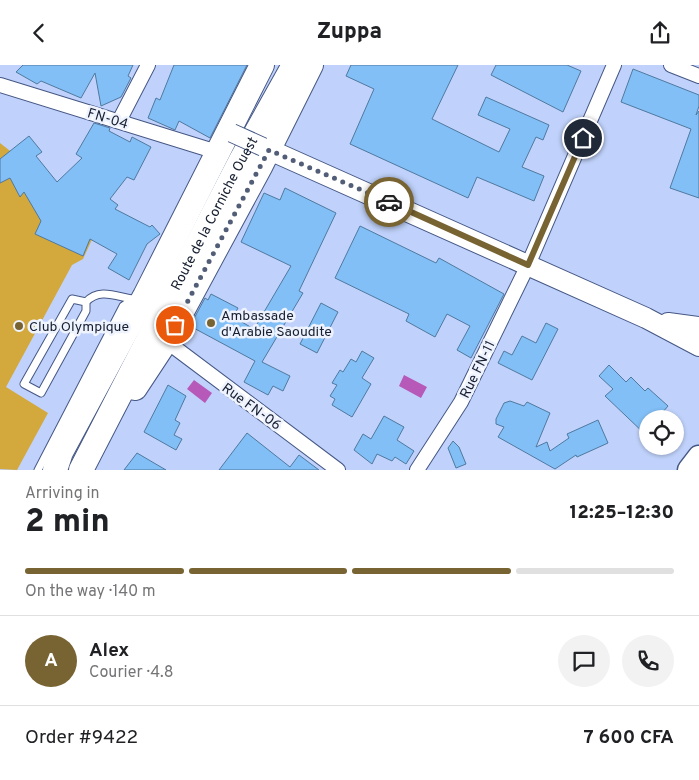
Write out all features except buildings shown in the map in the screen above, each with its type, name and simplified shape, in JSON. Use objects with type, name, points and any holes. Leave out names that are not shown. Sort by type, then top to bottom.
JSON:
[{"type":"highway","points":[[55,470],[61,452],[138,298],[262,65]]},
{"type":"highway","name":"Route de la Corniche Ouest","points":[[63,470],[276,65]]},
{"type":"highway","name":"Route de la Corniche Ouest","points":[[81,470],[241,160],[294,65]]},
{"type":"highway","points":[[100,430],[136,387],[166,341],[311,65]]},
{"type":"main road","points":[[266,148],[646,318],[699,346]]},
{"type":"main road","points":[[646,318],[688,327],[699,327]]},
{"type":"main road","points":[[688,470],[699,457]]},
{"type":"street","points":[[119,121],[148,65]]},
{"type":"street","name":"Rue FN-11","points":[[417,470],[461,402],[528,265],[614,65]]},
{"type":"street","points":[[676,66],[699,76]]},
{"type":"street","name":"FN-04","points":[[0,85],[217,152]]},
{"type":"street","points":[[232,133],[266,148]]},
{"type":"street","name":"Rue FN-06","points":[[166,341],[338,470]]},
{"type":"lane","points":[[86,302],[72,299],[24,384],[41,393],[86,311],[86,302],[91,296],[103,293],[138,298]]},
{"type":"lane","points":[[38,470],[122,306],[138,298]]},
{"type":"shaded area","name":"Club Olympique","points":[[0,143],[100,222],[83,259],[72,265],[6,387],[48,413],[17,470],[0,469]]},
{"type":"shaded area","points":[[404,375],[427,387],[421,398],[399,386]]},
{"type":"shaded area","points":[[194,380],[212,393],[205,403],[187,389]]},
{"type":"way so far","points":[[175,325],[269,150],[389,202]]},
{"type":"place","name":"Ambassade d'Arabie Saoudite","points":[[211,323]]},
{"type":"place","name":"Club Olympique","points":[[19,326]]},
{"type":"route","points":[[389,202],[528,265],[583,138]]}]
